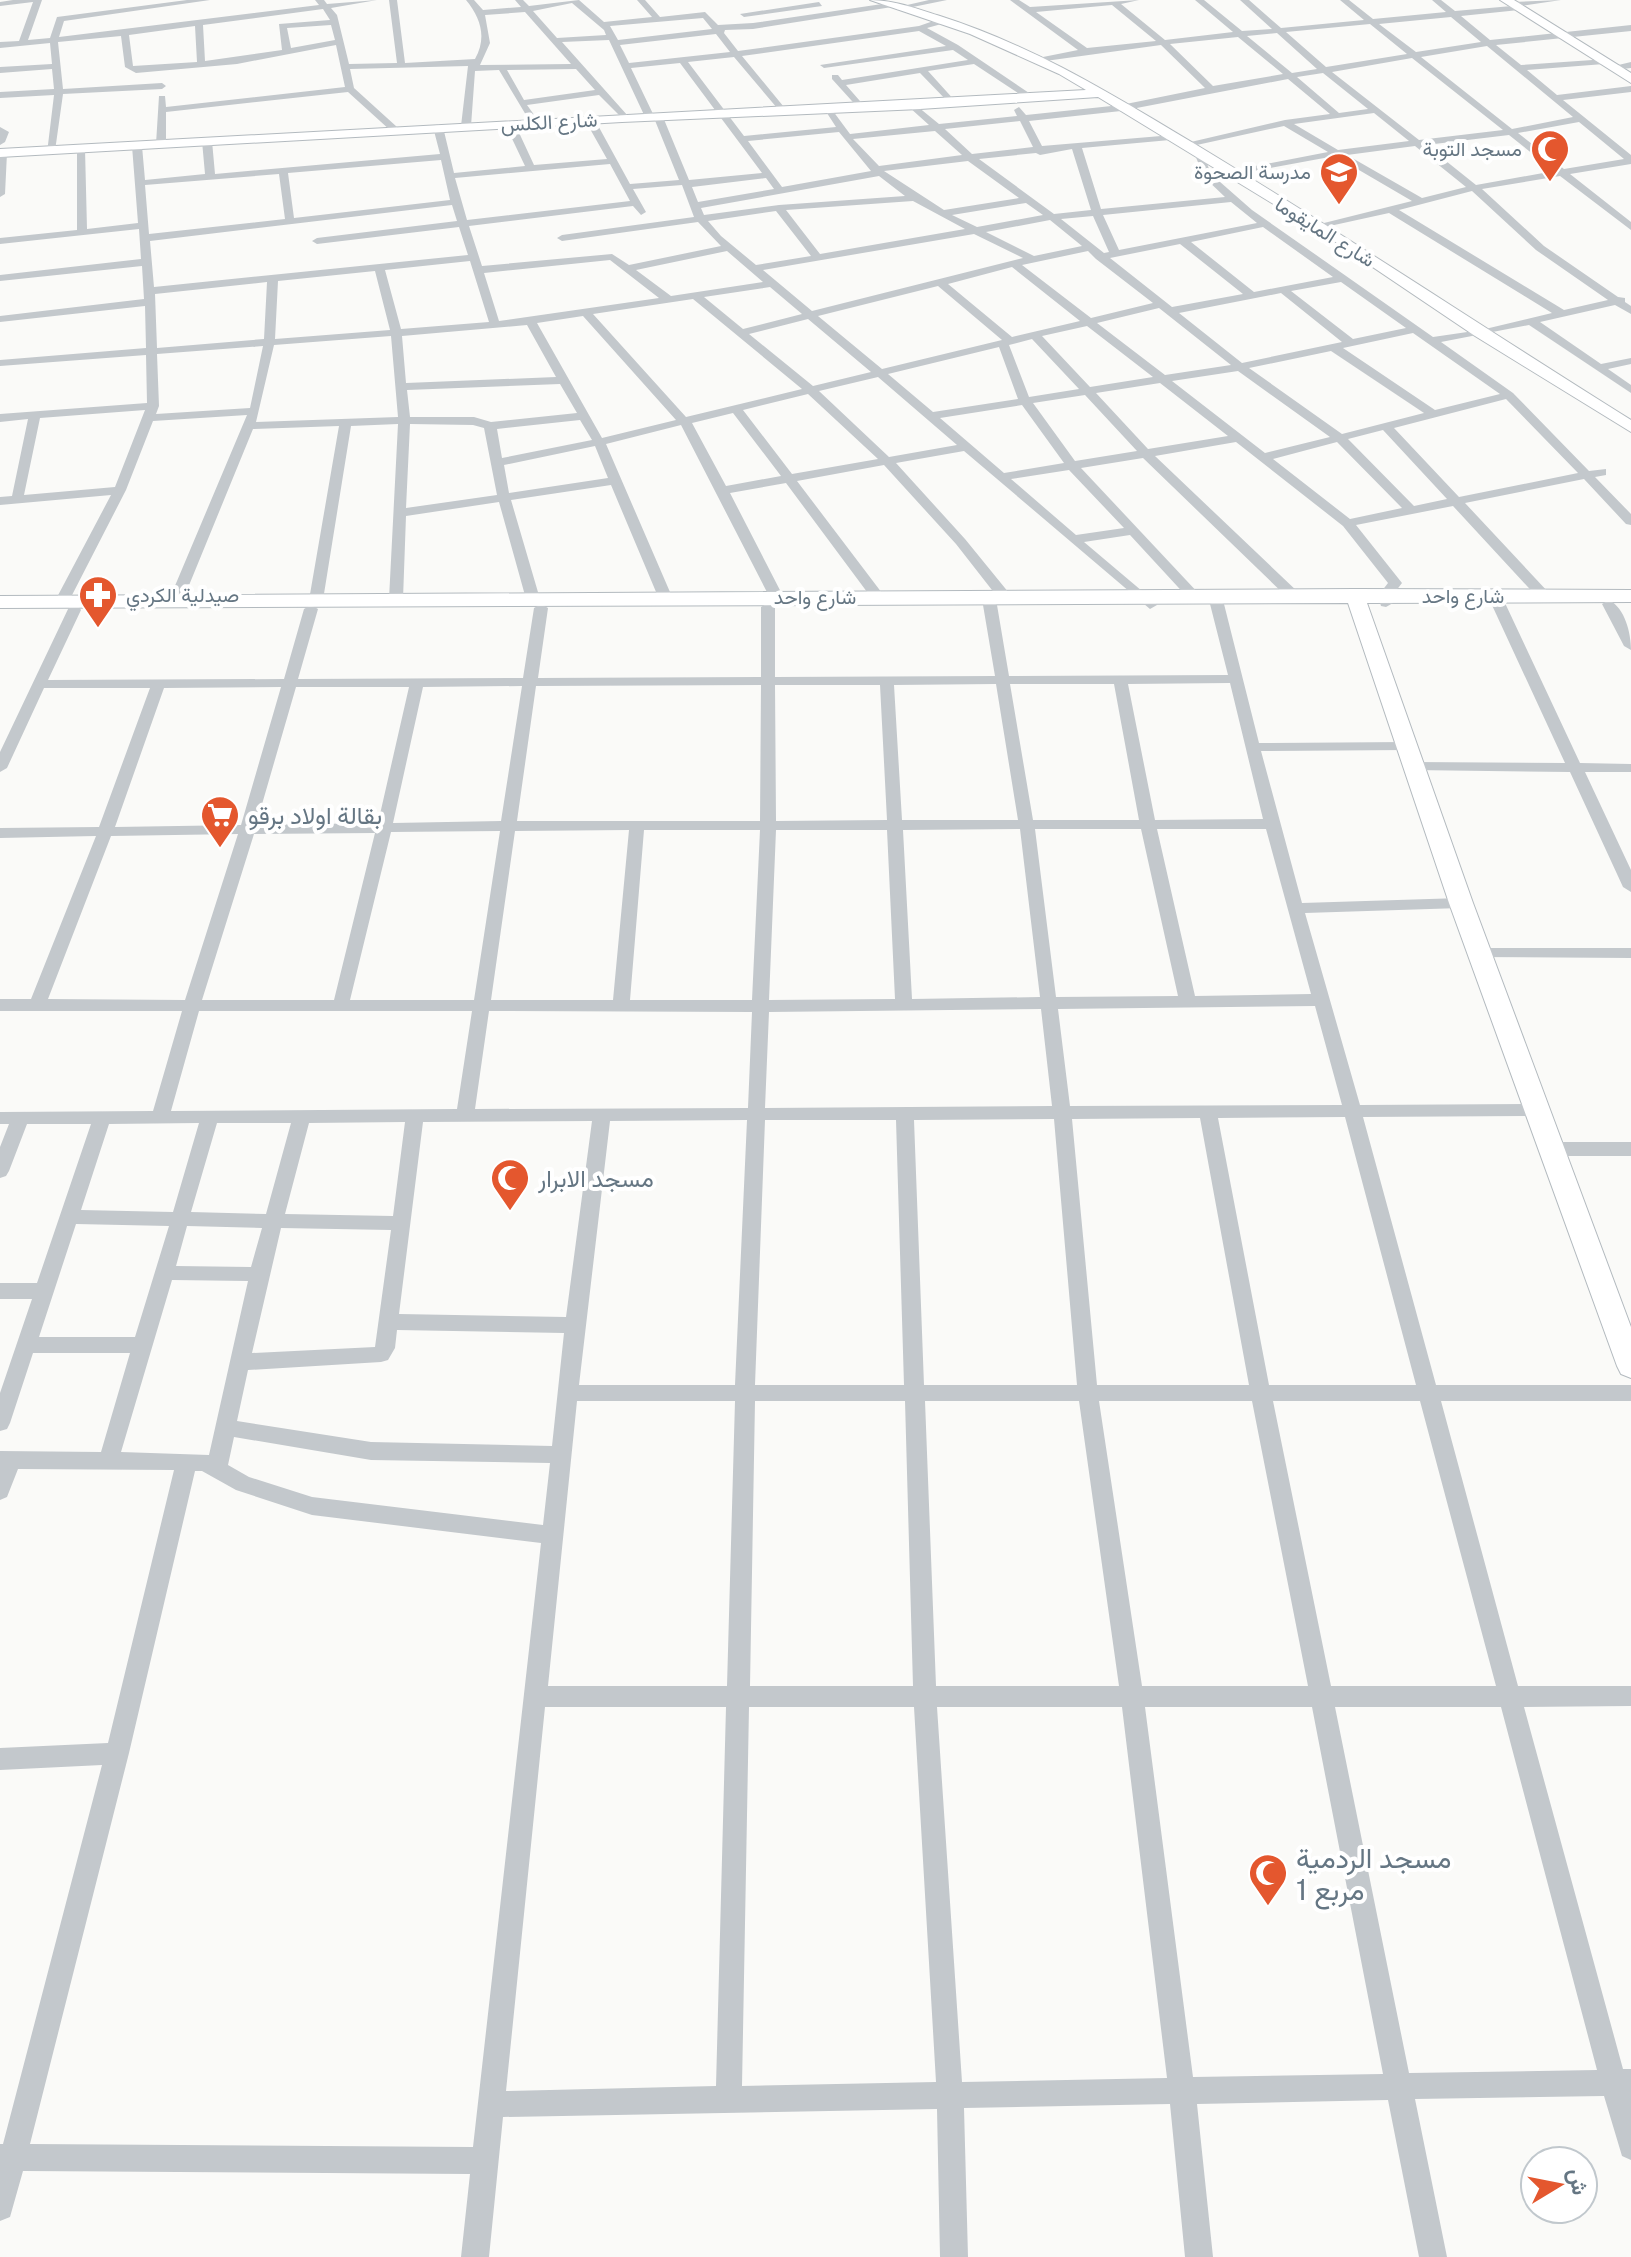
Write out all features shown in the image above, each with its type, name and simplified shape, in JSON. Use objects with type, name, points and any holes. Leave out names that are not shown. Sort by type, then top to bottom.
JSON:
[{"type":"street","points":[[0,4],[36,0],[23,42]]},
{"type":"street","points":[[81,15],[82,0]]},
{"type":"street","points":[[50,151],[59,92],[54,66],[54,40],[60,19],[206,0]]},
{"type":"street","points":[[0,45],[125,33],[324,3],[371,0]]},
{"type":"street","points":[[393,0],[401,63]]},
{"type":"street","points":[[466,126],[474,66],[486,40],[482,13],[470,0]]},
{"type":"street","points":[[519,0],[625,118]]},
{"type":"street","points":[[482,13],[528,9],[574,0],[605,24],[688,183],[698,212],[728,248],[880,373],[1145,600]]},
{"type":"street","points":[[641,0],[657,18]]},
{"type":"street","points":[[558,40],[613,40],[720,30],[888,4],[943,0]]},
{"type":"street","points":[[1014,0],[1085,51]]},
{"type":"street","points":[[1028,10],[1135,0]]},
{"type":"street","points":[[1199,0],[1338,116]]},
{"type":"street","points":[[1244,0],[1277,32],[1473,188],[1540,248],[1631,311]]},
{"type":"street","points":[[1344,0],[1631,227]]},
{"type":"street","points":[[1436,0],[1631,160]]},
{"type":"street","points":[[1041,60],[1085,51],[1557,0]]},
{"type":"street","points":[[198,1],[202,23],[201,64]]},
{"type":"street","points":[[1112,1],[1164,43],[1211,89]]},
{"type":"street","points":[[753,26],[741,10],[831,2]]},
{"type":"street","points":[[324,3],[334,22],[350,89],[394,129]]},
{"type":"street","name":"شارع المايقوما","points":[[888,4],[942,21],[1041,60],[1320,227],[1631,427]]},
{"type":"street","points":[[1513,4],[1631,79]]},
{"type":"street","points":[[605,24],[703,14],[720,30],[734,55],[783,112]]},
{"type":"street","points":[[625,66],[684,62],[806,46],[920,28],[942,21]]},
{"type":"street","points":[[287,51],[282,26],[334,22]]},
{"type":"street","points":[[920,28],[955,47],[1033,99]]},
{"type":"street","points":[[739,139],[936,128],[1121,108],[1287,75],[1488,43],[1631,28]]},
{"type":"street","points":[[125,33],[130,68],[201,64],[339,42]]},
{"type":"street","points":[[806,46],[861,108]]},
{"type":"street","points":[[824,65],[955,47]]},
{"type":"street","points":[[841,83],[924,72],[976,61]]},
{"type":"street","points":[[684,62],[781,192]]},
{"type":"street","points":[[344,67],[401,63],[502,68],[579,66]]},
{"type":"street","points":[[1519,68],[1631,65]]},
{"type":"street","points":[[0,70],[54,66]]},
{"type":"street","points":[[161,144],[165,67]]},
{"type":"street","points":[[502,68],[535,123]]},
{"type":"street","points":[[924,72],[951,102]]},
{"type":"street","points":[[0,95],[162,86]]},
{"type":"street","points":[[162,110],[350,89]]},
{"type":"street","points":[[1556,98],[1631,89]]},
{"type":"street","points":[[521,103],[601,92]]},
{"type":"street","name":"شارع الكلس","points":[[1,149],[50,151],[394,129],[830,110],[1098,93]]},
{"type":"street","points":[[1016,99],[1022,119],[1040,152]]},
{"type":"street","points":[[912,105],[972,159],[1029,199],[1240,367],[1340,438],[1410,509]]},
{"type":"street","points":[[830,110],[843,133],[876,171],[913,198],[1033,259]]},
{"type":"street","points":[[562,238],[649,225],[876,171],[1076,145],[1176,141],[1377,110]]},
{"type":"street","points":[[1230,174],[1336,153],[1509,132],[1580,119]]},
{"type":"street","points":[[590,120],[649,225]]},
{"type":"street","points":[[1285,123],[1420,201]]},
{"type":"street","points":[[510,124],[531,169]]},
{"type":"street","points":[[438,127],[456,202],[495,325]]},
{"type":"street","points":[[0,130],[4,132],[0,194]]},
{"type":"street","points":[[207,141],[210,177]]},
{"type":"street","points":[[1076,145],[1097,213],[1115,254]]},
{"type":"street","points":[[2,759],[40,684],[68,605],[152,412],[149,296],[137,146]]},
{"type":"street","points":[[80,149],[82,233]]},
{"type":"street","points":[[1200,155],[1207,175],[1232,199],[1509,395],[1631,521]]},
{"type":"street","points":[[139,183],[444,157]]},
{"type":"street","points":[[1320,227],[1473,188],[1631,160]]},
{"type":"street","points":[[449,176],[611,161]]},
{"type":"street","points":[[283,171],[290,222]]},
{"type":"street","points":[[625,187],[767,175]]},
{"type":"street","points":[[698,212],[913,198]]},
{"type":"street","points":[[945,213],[1029,199]]},
{"type":"street","points":[[752,269],[1052,217],[1232,199]]},
{"type":"street","points":[[0,241],[82,233],[290,222],[456,202]]},
{"type":"street","points":[[0,319],[273,279],[320,257],[463,223],[635,203]]},
{"type":"street","points":[[779,208],[818,258]]},
{"type":"street","points":[[1390,209],[1562,314]]},
{"type":"street","points":[[546,214],[576,260]]},
{"type":"street","points":[[314,219],[320,257]]},
{"type":"street","points":[[1100,257],[1265,224]]},
{"type":"street","points":[[1183,241],[1252,296]]},
{"type":"street","points":[[739,333],[1033,259],[1109,243]]},
{"type":"street","points":[[628,268],[728,248]]},
{"type":"street","points":[[320,257],[379,268],[473,258]]},
{"type":"street","points":[[478,270],[612,257],[668,299]]},
{"type":"street","points":[[0,278],[146,262]]},
{"type":"street","points":[[1014,264],[1348,523],[1395,583],[1386,599]]},
{"type":"street","points":[[379,268],[396,333],[404,420],[396,599]]},
{"type":"street","points":[[497,463],[812,391],[1086,321],[1252,296],[1344,278]]},
{"type":"street","points":[[176,600],[255,411],[269,344],[273,279]]},
{"type":"street","points":[[939,282],[1007,343],[1025,401],[1072,466],[1194,596]]},
{"type":"street","points":[[0,363],[495,325],[770,284]]},
{"type":"street","points":[[1283,290],[1350,342]]},
{"type":"street","points":[[695,295],[812,391],[885,461],[980,564],[997,600],[1003,681],[1027,827],[1062,1111],[1088,1394],[1132,1698],[1182,2090],[1199,2257]]},
{"type":"street","points":[[1432,340],[1481,333],[1631,297]]},
{"type":"street","points":[[585,312],[684,421],[772,602],[762,1006],[745,1393],[729,2098]]},
{"type":"street","points":[[530,321],[599,442],[666,599]]},
{"type":"street","points":[[1531,321],[1631,390]]},
{"type":"street","points":[[930,416],[1163,381],[1416,329]]},
{"type":"street","points":[[1035,335],[1145,453],[1294,596]]},
{"type":"street","points":[[1332,346],[1433,414]]},
{"type":"street","points":[[1598,368],[1631,361]]},
{"type":"street","points":[[401,387],[561,380]]},
{"type":"street","points":[[1264,457],[1509,395]]},
{"type":"street","points":[[736,409],[878,597]]},
{"type":"street","points":[[0,418],[255,411]]},
{"type":"street","points":[[17,500],[35,415]]},
{"type":"street","points":[[248,426],[404,420],[474,421],[490,426],[583,416]]},
{"type":"street","points":[[160,1119],[314,605],[345,424]]},
{"type":"street","points":[[465,1115],[511,826],[531,684],[537,604],[504,498],[490,426]]},
{"type":"street","points":[[1386,426],[1544,596]]},
{"type":"street","points":[[1003,477],[1239,438]]},
{"type":"street","points":[[720,491],[966,447]]},
{"type":"street","points":[[1348,523],[1602,472]]},
{"type":"street","points":[[401,513],[615,481]]},
{"type":"street","points":[[0,501],[120,490]]},
{"type":"street","points":[[1075,539],[1133,531]]},
{"type":"street","name":"شارع واحد","points":[[1145,600],[1194,596],[1294,596],[1356,600]]},
{"type":"street","name":"شارع واحد","points":[[566,603],[1145,600],[1217,604],[1631,596]]},
{"type":"street","name":"شارع واحد","points":[[0,602],[314,605],[537,604],[666,599],[772,602],[878,597],[997,600]]},
{"type":"street","name":"شارع واحد","points":[[0,610],[176,600],[314,605],[396,599],[537,604]]},
{"type":"street","name":"شارع واحد","points":[[1386,599],[1631,604]]},
{"type":"street","points":[[1356,600],[1461,903],[1631,1366]]},
{"type":"street","points":[[1498,603],[1631,887]]},
{"type":"street","points":[[1217,604],[1272,824],[1352,1109],[1508,1694],[1622,2082],[1631,2147]]},
{"type":"street","points":[[1609,604],[1631,646]]},
{"type":"street","points":[[40,684],[290,682],[416,685],[1235,679]]},
{"type":"street","points":[[887,680],[904,1003]]},
{"type":"street","points":[[1120,680],[1148,825],[1188,1002]]},
{"type":"street","points":[[37,1005],[105,832],[158,684]]},
{"type":"street","points":[[341,1004],[416,685]]},
{"type":"street","points":[[1254,747],[1573,768],[1631,768]]},
{"type":"street","points":[[0,833],[637,825],[1027,827],[1272,824]]},
{"type":"street","points":[[621,1006],[637,825]]},
{"type":"street","points":[[1295,908],[1461,903]]},
{"type":"street","points":[[1479,953],[1631,953]]},
{"type":"street","points":[[0,1005],[762,1006],[1320,1000]]},
{"type":"street","points":[[0,1118],[1538,1110]]},
{"type":"street","points":[[1208,1111],[1261,1394],[1433,2257]]},
{"type":"street","points":[[475,2257],[575,1325],[602,1113]]},
{"type":"street","points":[[905,1113],[925,1698],[950,2096],[954,2257]]},
{"type":"street","points":[[240,1362],[381,1354],[385,1348],[389,1322],[415,1116]]},
{"type":"street","points":[[0,1171],[20,1118]]},
{"type":"street","points":[[109,1459],[210,1118]]},
{"type":"street","points":[[217,1467],[259,1274],[301,1118]]},
{"type":"street","points":[[0,1423],[102,1119]]},
{"type":"street","points":[[1553,1149],[1631,1149]]},
{"type":"street","points":[[68,1217],[401,1223]]},
{"type":"street","points":[[163,1273],[259,1274]]},
{"type":"street","points":[[0,1291],[43,1291]]},
{"type":"street","points":[[389,1322],[575,1325]]},
{"type":"street","points":[[26,1345],[142,1345]]},
{"type":"street","points":[[569,1393],[1631,1393]]},
{"type":"street","points":[[225,1427],[371,1451],[563,1455]]},
{"type":"street","points":[[0,1491],[5,1460],[187,1461],[217,1467],[243,1484],[312,1506],[552,1535]]},
{"type":"street","points":[[0,2207],[7,2157],[117,1753],[187,1461]]},
{"type":"street","points":[[534,1697],[1631,1696]]},
{"type":"street","points":[[0,1759],[117,1753]]},
{"type":"street","points":[[493,2104],[1622,2082]]},
{"type":"street","points":[[7,2157],[487,2161]]},
{"type":"place","name":"مسجد التوبة","points":[[1550,183]]},
{"type":"place","name":"مدرسة الصحوة","points":[[1339,206]]},
{"type":"place","name":"صيدلية الكردي","points":[[98,629]]},
{"type":"place","name":"بقالة اولاد برقو","points":[[220,849]]},
{"type":"place","name":"مسجد الابرار","points":[[510,1212]]},
{"type":"place","name":"مسجد الردمية مربع 1","points":[[1268,1907]]}]
